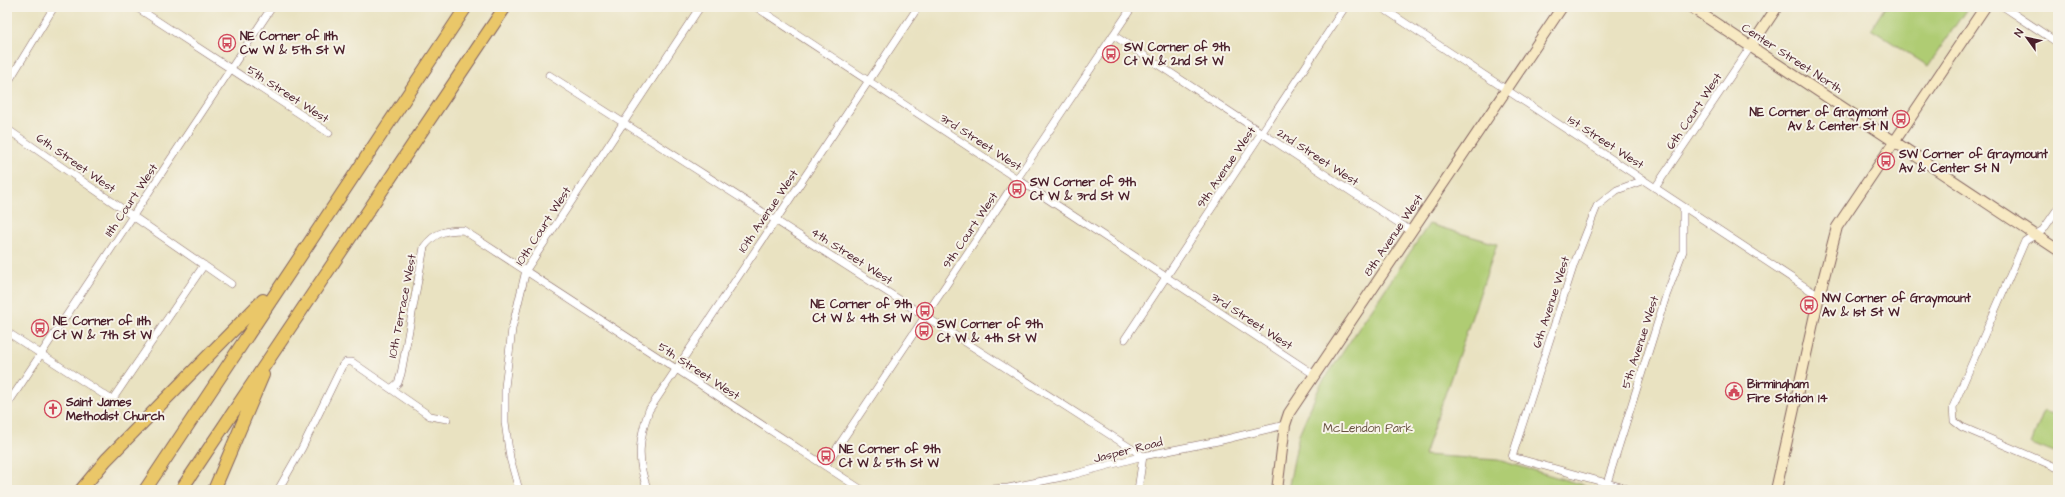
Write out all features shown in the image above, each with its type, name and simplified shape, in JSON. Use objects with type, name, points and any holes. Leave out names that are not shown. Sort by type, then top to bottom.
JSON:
[{"type":"highway","points":[[145,490],[466,7]]},
{"type":"highway","points":[[181,490],[274,349],[505,7]]},
{"type":"highway","points":[[81,490],[106,460],[255,310],[301,255]]},
{"type":"highway","points":[[214,490],[274,349]]},
{"type":"main road","name":"8th Avenue West","points":[[1277,490],[1285,425],[1289,413],[1562,7]]},
{"type":"main road","name":"Center Street North","points":[[1691,7],[2058,250]]},
{"type":"main road","points":[[1750,46],[1777,7]]},
{"type":"main road","points":[[1776,490],[1837,227],[1985,7]]},
{"type":"street","points":[[7,84],[54,7]]},
{"type":"street","name":"5th Street West","points":[[136,7],[328,133]]},
{"type":"street","name":"11th Court West","points":[[7,405],[272,7]]},
{"type":"street","name":"10th Court West","points":[[519,490],[510,458],[505,422],[505,387],[512,329],[526,270],[700,7]]},
{"type":"street","name":"3rd Street West","points":[[756,7],[1315,375]]},
{"type":"street","name":"10th Avenue West","points":[[648,490],[642,476],[639,462],[642,429],[649,410],[918,7]]},
{"type":"street","name":"9th Court West","points":[[825,466],[1132,7]]},
{"type":"street","name":"9th Avenue West","points":[[1125,339],[1345,7]]},
{"type":"street","name":"1st Street West","points":[[1381,7],[1820,296]]},
{"type":"street","points":[[2004,7],[2058,43]]},
{"type":"street","name":"2nd Street West","points":[[1113,35],[1411,231]]},
{"type":"street","name":"6th Court West","points":[[1655,188],[1750,46]]},
{"type":"street","name":"4th Street West","points":[[549,75],[1143,456]]},
{"type":"street","name":"6th Street West","points":[[7,129],[231,284]]},
{"type":"street","name":"6th Avenue West","points":[[1607,483],[1512,457],[1574,264],[1598,206],[1617,190],[1644,180]]},
{"type":"street","name":"5th Avenue West","points":[[1607,483],[1666,296],[1683,251],[1683,206]]},
{"type":"street","points":[[2058,208],[2043,230],[2034,234],[2025,241],[1953,407],[1954,421],[1962,427],[2058,468]]},
{"type":"street","name":"10th Terrace West","points":[[392,388],[398,383],[401,374],[424,247],[429,240],[445,230],[464,230],[526,270]]},
{"type":"street","points":[[7,332],[112,400],[204,265]]},
{"type":"street","name":"5th Street West","points":[[526,270],[675,369],[862,490]]},
{"type":"street","points":[[278,490],[302,448],[342,366],[346,362],[352,362],[392,388],[430,416],[448,419]]},
{"type":"street","name":"Jasper Road","points":[[974,490],[1008,488],[1072,475],[1143,456],[1218,441],[1285,425]]},
{"type":"street","points":[[1138,490],[1143,456]]},
{"type":"street","points":[[1607,483],[1632,490]]},
{"type":"green space","points":[[1885,7],[1968,7],[1928,66],[1871,29]]},
{"type":"green space","name":"McLendon Park","points":[[1429,224],[1497,244],[1424,455],[1498,460],[1600,490],[1288,490],[1299,434],[1320,386]]},
{"type":"green space","points":[[2044,411],[2058,416],[2058,455],[2031,444]]},
{"type":"place","name":"NE Corner of 11th Cw W & 5th St W","points":[[227,43]]},
{"type":"place","name":"SW Corner of 9th Ct W & 2nd St W","points":[[1111,54]]},
{"type":"place","name":"NE Corner of Graymont Av & Center St N","points":[[1901,119]]},
{"type":"place","name":"SW Corner of Graymount Av & Center St N","points":[[1886,161]]},
{"type":"place","name":"SW Corner of 9th Ct W & 3rd St W","points":[[1017,189]]},
{"type":"place","name":"NW Corner of Graymount Av & 1st St W","points":[[1809,305]]},
{"type":"place","name":"NE Corner of 9th Ct W & 4th St W","points":[[925,311]]},
{"type":"place","name":"NE Corner of 11th Ct W & 7th St W","points":[[40,328]]},
{"type":"place","name":"SW Corner of 9th Ct W & 4th St W","points":[[924,331]]},
{"type":"place","name":"Birmingham Fire Station 14","points":[[1734,391]]},
{"type":"place","name":"Saint James Methodist Church","points":[[53,409]]},
{"type":"place","name":"NE Corner of 9th Ct W & 5th St W","points":[[826,456]]}]
